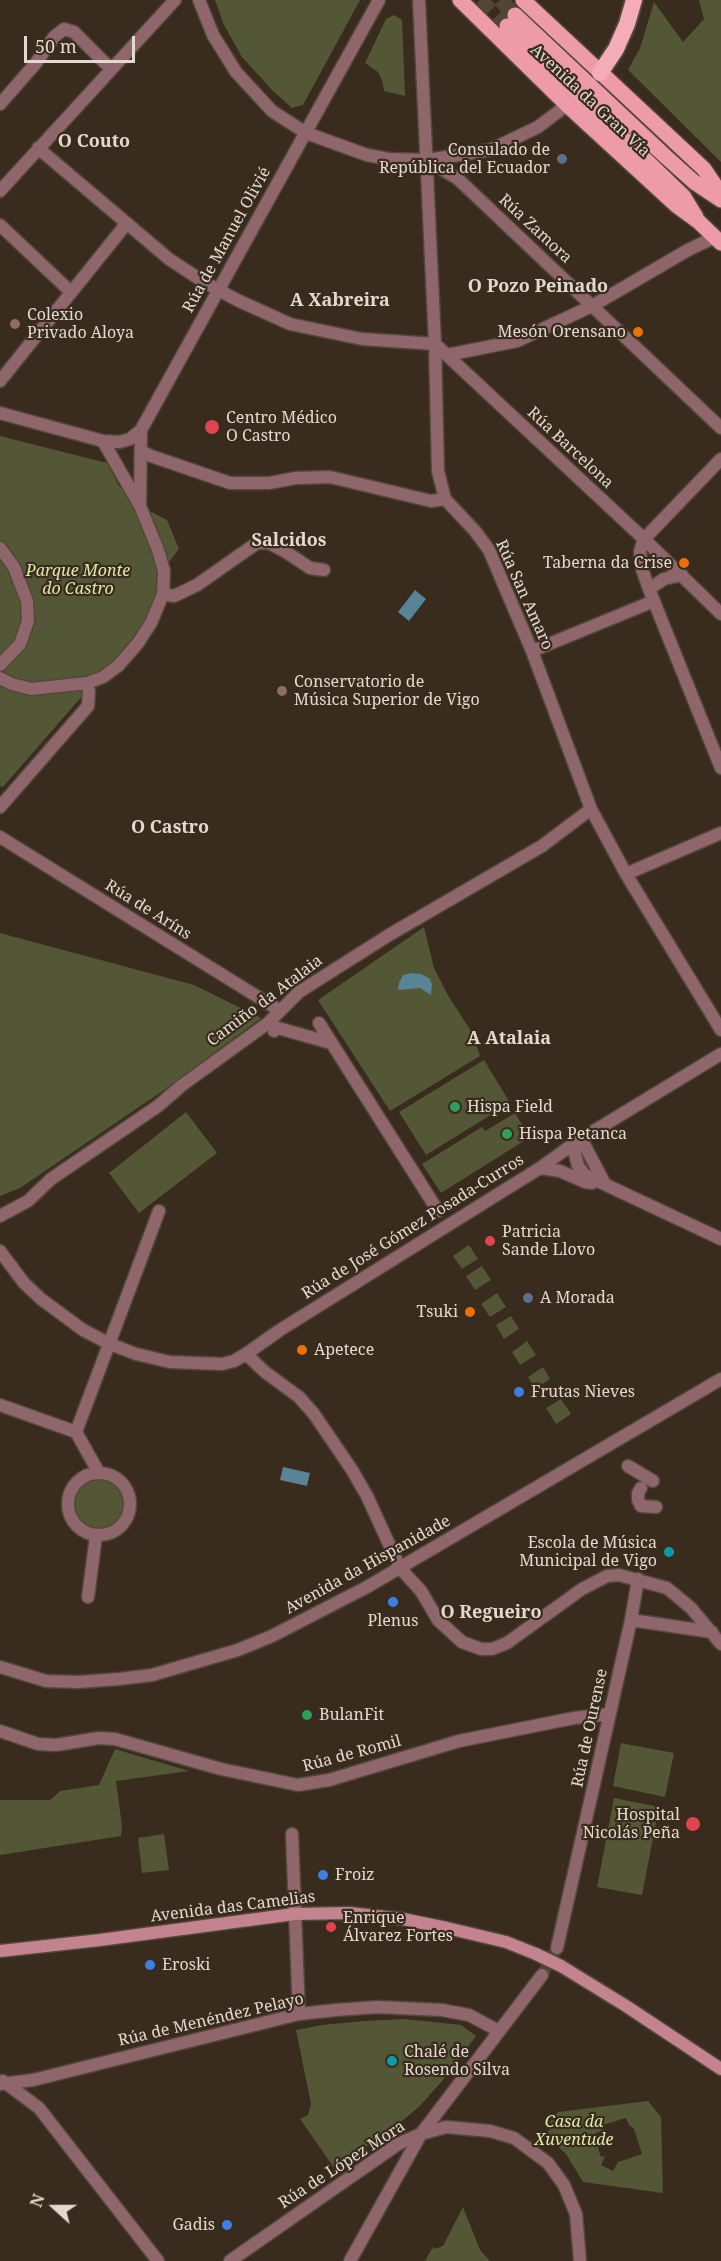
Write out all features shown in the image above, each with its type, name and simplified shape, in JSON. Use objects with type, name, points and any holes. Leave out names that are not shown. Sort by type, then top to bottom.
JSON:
[{"type":"highway","points":[[600,73],[608,63],[623,32],[634,0]]},
{"type":"main road","name":"Avenida da Gran Vía","points":[[460,0],[567,105],[677,206],[718,240]]},
{"type":"main road","name":"Avenida da Gran Vía","points":[[523,0],[704,169],[721,194]]},
{"type":"main road","name":"Avenida da Gran Vía","points":[[699,222],[684,197],[511,20],[694,182],[721,200]]},
{"type":"main road","name":"Avenida das Camelias","points":[[0,1951],[294,1914],[349,1913],[403,1919],[486,1937],[536,1954],[561,1966],[617,2000],[721,2069]]},
{"type":"street","points":[[0,191],[175,0]]},
{"type":"street","points":[[199,0],[213,35],[236,72],[272,111],[306,133],[367,155],[389,159],[427,160],[490,150],[538,127],[567,105]]},
{"type":"street","name":"Rúa de Manuel Olivié","points":[[140,506],[141,430],[379,0]]},
{"type":"street","name":"Rúa San Amaro","points":[[419,0],[435,344],[438,471],[445,499],[475,531],[489,550],[532,651],[591,809],[626,874],[721,1030]]},
{"type":"street","points":[[0,104],[36,63],[54,37],[64,29],[74,32],[111,69]]},
{"type":"street","points":[[38,148],[169,259],[219,290],[290,324],[362,339],[435,344]]},
{"type":"street","name":"Rúa Zamora","points":[[427,160],[458,179],[721,428]]},
{"type":"street","points":[[0,381],[127,223]]},
{"type":"street","points":[[0,225],[71,292]]},
{"type":"street","points":[[447,355],[517,341],[592,306],[688,250],[718,240]]},
{"type":"street","name":"Rúa Barcelona","points":[[435,344],[644,538],[721,614]]},
{"type":"street","points":[[0,413],[103,441],[119,442],[130,439],[141,430]]},
{"type":"street","name":"Rúa de Manuel Olivié","points":[[87,683],[103,677],[118,666],[138,643],[151,623],[163,594],[164,572],[158,550],[140,506],[103,441]]},
{"type":"street","points":[[141,451],[230,483],[269,483],[296,478],[330,477],[431,501],[445,499]]},
{"type":"street","points":[[721,459],[644,538],[640,551],[642,569],[651,595],[721,768]]},
{"type":"street","points":[[163,594],[174,596],[197,585],[257,543],[269,543],[310,568],[324,570]]},
{"type":"street","points":[[0,548],[14,567],[27,601],[28,621],[20,644],[0,665]]},
{"type":"street","points":[[532,651],[651,595],[664,579],[682,575]]},
{"type":"street","points":[[0,678],[31,689],[87,683],[89,692],[88,706],[0,807]]},
{"type":"street","name":"Camiño da Atalaia","points":[[0,1216],[28,1201],[51,1179],[158,1106],[189,1079],[267,1023],[299,992],[390,934],[542,846],[591,809]]},
{"type":"street","points":[[626,874],[721,833]]},
{"type":"street","name":"Rúa de Aríns","points":[[0,837],[279,1011]]},
{"type":"street","points":[[319,1023],[438,1211]]},
{"type":"street","points":[[274,1031],[278,1028],[331,1043]]},
{"type":"street","name":"Rúa de José Gómez Posada-Curros","points":[[0,1251],[24,1283],[41,1299],[83,1330],[110,1344],[136,1354],[189,1364],[222,1364],[234,1361],[540,1168],[576,1142],[721,1054]]},
{"type":"street","points":[[576,1142],[585,1146],[605,1184]]},
{"type":"street","points":[[540,1168],[560,1171],[585,1182],[605,1184],[721,1239]]},
{"type":"street","points":[[76,1432],[159,1211]]},
{"type":"street","points":[[246,1354],[265,1372],[299,1397],[331,1438],[367,1496],[400,1568],[421,1591],[438,1620],[462,1642],[481,1649],[492,1649],[507,1643],[582,1589],[607,1576],[619,1575],[667,1588],[691,1608],[721,1644]]},
{"type":"street","name":"Avenida da Hispanidade","points":[[0,1667],[46,1681],[78,1682],[152,1676],[238,1650],[272,1636],[400,1568],[721,1379]]},
{"type":"street","points":[[0,1405],[76,1432],[99,1473]]},
{"type":"street","points":[[628,1466],[644,1487],[638,1493],[641,1506],[656,1507]]},
{"type":"street","points":[[109,1474],[125,1486],[130,1506],[123,1524],[106,1535],[96,1536],[77,1527],[71,1519],[68,1509],[69,1498],[72,1488],[79,1480],[88,1475],[109,1474]]},
{"type":"street","points":[[88,1597],[96,1536]]},
{"type":"street","name":"Rúa de Ourense","points":[[557,1948],[631,1620],[638,1579]]},
{"type":"street","points":[[631,1620],[711,1632]]},
{"type":"street","name":"Rúa de Romil","points":[[0,1731],[38,1744],[56,1745],[99,1738],[115,1739],[221,1769],[298,1785],[329,1780],[459,1741],[574,1718],[609,1714]]},
{"type":"street","points":[[292,1834],[299,2014]]},
{"type":"street","points":[[350,2261],[421,2134],[542,1974]]},
{"type":"street","name":"Rúa de Menéndez Pelayo","points":[[2,2082],[33,2080],[299,2014],[377,2007],[442,2010],[469,2015],[499,2031]]},
{"type":"street","points":[[2,2082],[39,2108],[158,2261]]},
{"type":"street","name":"Rúa de López Mora","points":[[230,2261],[398,2144],[446,2127],[490,2131],[514,2138],[538,2154],[556,2172],[571,2199],[578,2223],[580,2261]]},
{"type":"green space","points":[[215,0],[360,0],[303,105],[292,108],[242,57],[224,25]]},
{"type":"green space","points":[[699,0],[721,0],[721,162],[628,70],[640,48],[654,2],[683,42],[704,19]]},
{"type":"green space","points":[[394,15],[402,20],[405,96],[384,91],[378,72],[365,63],[386,19]]},
{"type":"green space","name":"Parque Monte do Castro","points":[[0,436],[107,463],[119,486],[148,510],[167,520],[179,549],[156,579],[157,592],[149,615],[131,640],[3,787],[0,786]]},
{"type":"green space","points":[[424,927],[434,968],[471,1031],[480,1056],[390,1111],[318,1000]]},
{"type":"green space","points":[[0,933],[194,985],[261,1018],[170,1086],[20,1188],[0,1196]]},
{"type":"green space","name":"Hispa Field","points":[[484,1060],[510,1103],[426,1155],[399,1112]]},
{"type":"green space","points":[[186,1112],[217,1153],[139,1213],[109,1173]]},
{"type":"green space","points":[[515,1113],[530,1137],[441,1193],[422,1164],[482,1127],[485,1131]]},
{"type":"green space","points":[[469,1245],[478,1259],[462,1269],[453,1256]]},
{"type":"green space","points":[[482,1266],[491,1280],[475,1290],[466,1276]]},
{"type":"green space","points":[[497,1293],[506,1307],[490,1317],[481,1304]]},
{"type":"green space","points":[[511,1316],[519,1329],[504,1339],[496,1325]]},
{"type":"green space","points":[[527,1341],[536,1355],[520,1365],[512,1352]]},
{"type":"green space","points":[[543,1367],[550,1379],[535,1389],[528,1377]]},
{"type":"green space","points":[[561,1399],[571,1414],[556,1424],[546,1408]]},
{"type":"green space","points":[[99,1478],[109,1480],[117,1486],[123,1494],[125,1504],[123,1514],[117,1522],[109,1528],[99,1530],[89,1528],[81,1522],[75,1514],[73,1504],[75,1494],[81,1486],[89,1480]]},
{"type":"green space","points":[[621,1743],[674,1753],[665,1797],[613,1786]]},
{"type":"green space","points":[[115,1749],[189,1771],[116,1781],[122,1826],[121,1836],[0,1855],[0,1800],[50,1800],[60,1791],[99,1785]]},
{"type":"green space","points":[[614,1798],[659,1807],[642,1895],[597,1887]]},
{"type":"green space","points":[[164,1834],[169,1870],[142,1873],[138,1838]]},
{"type":"green space","points":[[405,2019],[461,2025],[476,2036],[419,2107],[334,2168],[300,2119],[308,2115],[311,2104],[296,2030],[322,2025]]},
{"type":"green space","name":"Casa da Xuventude","points":[[648,2101],[661,2117],[663,2193],[583,2182],[566,2154],[546,2135],[551,2127],[550,2122],[558,2112]],"holes":[[[626,2118],[634,2129],[642,2154],[618,2162],[613,2171],[601,2165],[605,2156],[601,2157],[598,2148],[601,2146],[596,2133],[604,2130],[603,2125]]]},
{"type":"green space","points":[[463,2207],[480,2250],[490,2261],[425,2261],[433,2247],[434,2249],[443,2246]]},
{"type":"water","points":[[415,590],[426,599],[409,621],[398,612]]},
{"type":"water","points":[[412,973],[429,978],[432,984],[431,995],[420,988],[398,990],[403,975]]},
{"type":"water","points":[[283,1467],[310,1473],[307,1486],[280,1480]]},
{"type":"tunnel","points":[[480,0],[507,26]]},
{"type":"tunnel","points":[[500,0],[515,15]]},
{"type":"tunnel","points":[[542,1975],[557,1948]]},
{"type":"place","name":"Consulado de República del Ecuador","points":[[562,159]]},
{"type":"place","name":"Colexio Privado Aloya","points":[[15,324]]},
{"type":"place","name":"Mesón Orensano","points":[[638,332]]},
{"type":"place","name":"Centro Médico O Castro","points":[[212,427]]},
{"type":"place","name":"Taberna da Crise","points":[[684,563]]},
{"type":"place","name":"Conservatorio de Música Superior de Vigo","points":[[282,691]]},
{"type":"place","name":"Hispa Field","points":[[455,1107]]},
{"type":"place","name":"Hispa Petanca","points":[[507,1134]]},
{"type":"place","name":"Patricia Sande Llovo","points":[[490,1241]]},
{"type":"place","name":"A Morada","points":[[528,1298]]},
{"type":"place","name":"Tsuki","points":[[470,1312]]},
{"type":"place","name":"Apetece","points":[[302,1350]]},
{"type":"place","name":"Frutas Nieves","points":[[519,1392]]},
{"type":"place","name":"Escola de Música Municipal de Vigo","points":[[669,1552]]},
{"type":"place","name":"Plenus","points":[[393,1602]]},
{"type":"place","name":"BulanFit","points":[[307,1715]]},
{"type":"place","name":"Hospital Nicolás Peña","points":[[693,1824]]},
{"type":"place","name":"Froiz","points":[[323,1875]]},
{"type":"place","name":"Enrique Álvarez Fortes","points":[[331,1927]]},
{"type":"place","name":"Eroski","points":[[150,1965]]},
{"type":"place","name":"Chalé de Rosendo Silva","points":[[392,2061]]},
{"type":"place","name":"Gadis","points":[[227,2225]]},
{"type":"district","name":"O Couto","points":[[94,142]]},
{"type":"district","name":"O Pozo Peinado","points":[[538,287]]},
{"type":"district","name":"A Xabreira","points":[[340,301]]},
{"type":"district","name":"Salcidos","points":[[289,541]]},
{"type":"district","name":"O Castro","points":[[170,828]]},
{"type":"district","name":"A Atalaia","points":[[509,1039]]},
{"type":"district","name":"O Regueiro","points":[[491,1613]]}]
